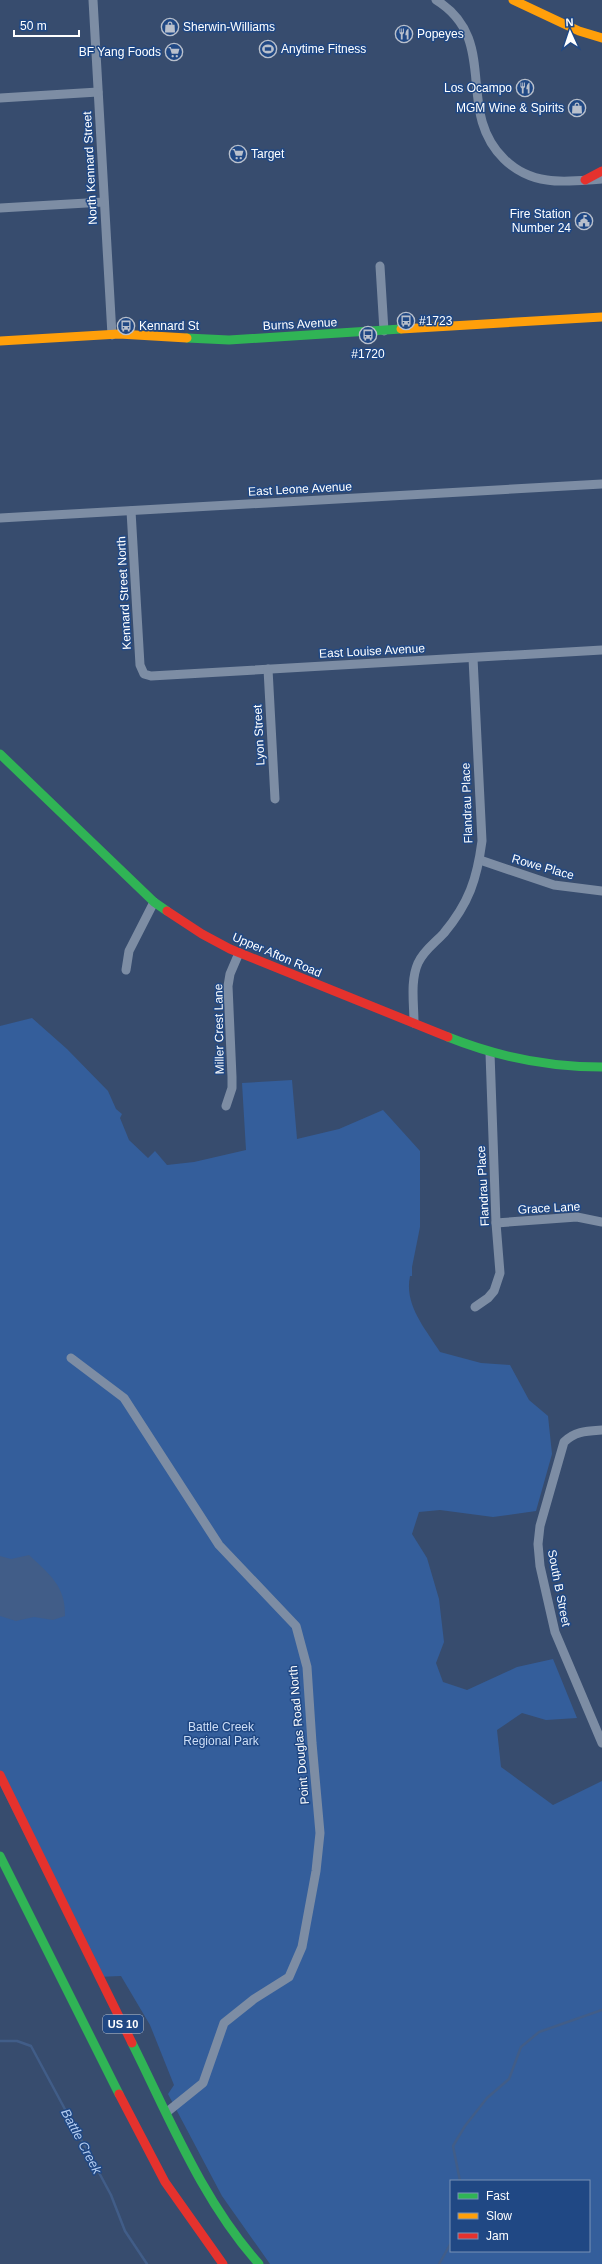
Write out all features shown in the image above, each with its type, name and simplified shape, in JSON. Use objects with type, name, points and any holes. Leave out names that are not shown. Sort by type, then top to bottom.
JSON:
[{"type":"main road","points":[[514,0],[564,24],[602,38]]},
{"type":"main road","points":[[585,180],[602,171]]},
{"type":"main road","name":"Burns Avenue","points":[[0,341],[112,335],[230,340],[602,317]]},
{"type":"main road","name":"Upper Afton Road","points":[[0,754],[154,902],[202,934],[239,953],[490,1053],[540,1065],[602,1067]]},
{"type":"main road","name":"US 10","points":[[0,1775],[167,2112],[181,2144],[215,2206],[237,2239],[259,2264]]},
{"type":"main road","name":"US 10","points":[[0,1856],[140,2136],[166,2182],[224,2264]]},
{"type":"street","name":"North Kennard Street","points":[[93,0],[112,335]]},
{"type":"street","points":[[436,0],[453,13],[467,34],[474,58],[479,115],[484,130],[497,152],[509,163],[534,177],[557,181],[602,179]]},
{"type":"street","points":[[0,98],[98,92]]},
{"type":"street","points":[[0,208],[104,202]]},
{"type":"street","points":[[380,266],[384,331]]},
{"type":"street","name":"East Leone Avenue","points":[[0,518],[602,484]]},
{"type":"street","name":"Kennard Street North","points":[[131,511],[140,665],[144,674]]},
{"type":"street","name":"East Louise Avenue","points":[[144,674],[151,676],[602,650]]},
{"type":"street","name":"Flandrau Place","points":[[414,1023],[413,984],[418,963],[424,952],[445,931],[460,910],[476,879],[480,860],[482,841],[473,658]]},
{"type":"street","name":"Lyon Street","points":[[268,669],[275,799]]},
{"type":"street","name":"Rowe Place","points":[[480,860],[554,885],[602,891]]},
{"type":"street","points":[[126,970],[128,951],[154,902]]},
{"type":"street","name":"Miller Crest Lane","points":[[226,1106],[232,1088],[228,986],[230,974],[239,953]]},
{"type":"street","name":"Flandrau Place","points":[[475,1307],[488,1298],[498,1282],[500,1269],[496,1223],[490,1053]]},
{"type":"street","name":"Grace Lane","points":[[496,1223],[577,1218],[602,1222]]},
{"type":"street","name":"Point Douglas Road North","points":[[71,1358],[124,1398],[219,1545],[296,1626],[307,1667],[320,1833],[316,1871],[302,1947],[289,1977],[254,1999],[224,2023],[203,2083],[167,2112]]},
{"type":"street","name":"South B Street","points":[[602,1430],[585,1431],[572,1435],[564,1442],[540,1526],[539,1552],[555,1632],[602,1744]]},
{"type":"green space","name":"Battle Creek Regional Park","points":[[32,1018],[67,1049],[108,1091],[116,1109],[122,1114],[120,1118],[129,1140],[148,1158],[155,1151],[167,1165],[194,1162],[246,1150],[242,1083],[292,1080],[297,1139],[339,1129],[383,1110],[420,1151],[420,1227],[409,1287],[410,1297],[417,1316],[440,1352],[481,1363],[510,1365],[529,1400],[548,1416],[552,1454],[536,1511],[493,1517],[440,1510],[419,1512],[412,1534],[427,1558],[439,1599],[444,1642],[436,1663],[443,1682],[467,1690],[517,1667],[553,1659],[577,1718],[546,1720],[522,1713],[497,1730],[501,1767],[553,1805],[602,1781],[602,2264],[270,2264],[222,2196],[168,2094],[174,2085],[150,2025],[121,1976],[96,1977],[0,1785],[0,1026]]},
{"type":"shaded area","points":[[29,1555],[55,1581],[63,1596],[65,1616],[53,1620],[34,1617],[16,1621],[0,1616],[0,1556],[11,1559]]},
{"type":"waterway","name":"Battle Creek","points":[[460,2180],[453,2146],[465,2126],[487,2098],[509,2079],[521,2047],[539,2032],[602,2010]]},
{"type":"waterway","name":"Battle Creek","points":[[0,2041],[17,2041],[31,2046],[111,2195],[125,2231],[147,2264]]},
{"type":"waterway","name":"Battle Creek","points":[[439,2264],[450,2245]]},
{"type":"traffic: fast","points":[[187,338],[229,340],[401,329]]},
{"type":"traffic: fast","points":[[0,754],[154,902],[167,911]]},
{"type":"traffic: fast","points":[[448,1037],[486,1050],[524,1060],[582,1067],[602,1067]]},
{"type":"traffic: fast","points":[[0,1856],[119,2094]]},
{"type":"traffic: fast","points":[[132,2043],[188,2158],[204,2186],[220,2213],[259,2264]]},
{"type":"traffic: slow","points":[[513,0],[579,31],[602,38]]},
{"type":"traffic: slow","points":[[401,329],[602,317]]},
{"type":"traffic: slow","points":[[0,341],[119,334],[187,338]]},
{"type":"traffic: jam","points":[[585,180],[602,171]]},
{"type":"traffic: jam","points":[[167,911],[202,934],[230,949],[448,1037]]},
{"type":"traffic: jam","points":[[0,1775],[132,2043]]},
{"type":"traffic: jam","points":[[119,2094],[165,2182],[223,2264]]},
{"type":"place","name":"Sherwin-Williams","points":[[170,27]]},
{"type":"place","name":"Popeyes","points":[[404,34]]},
{"type":"place","name":"Anytime Fitness","points":[[268,49]]},
{"type":"place","name":"BF Yang Foods","points":[[174,52]]},
{"type":"place","name":"Los Ocampo","points":[[525,88]]},
{"type":"place","name":"MGM Wine & Spirits","points":[[577,108]]},
{"type":"place","name":"Target","points":[[238,154]]},
{"type":"place","name":"Fire Station Number 24","points":[[584,221]]},
{"type":"place","name":"#1723","points":[[406,321]]},
{"type":"place","name":"Kennard St","points":[[126,326]]},
{"type":"place","name":"#1720","points":[[368,335]]}]
